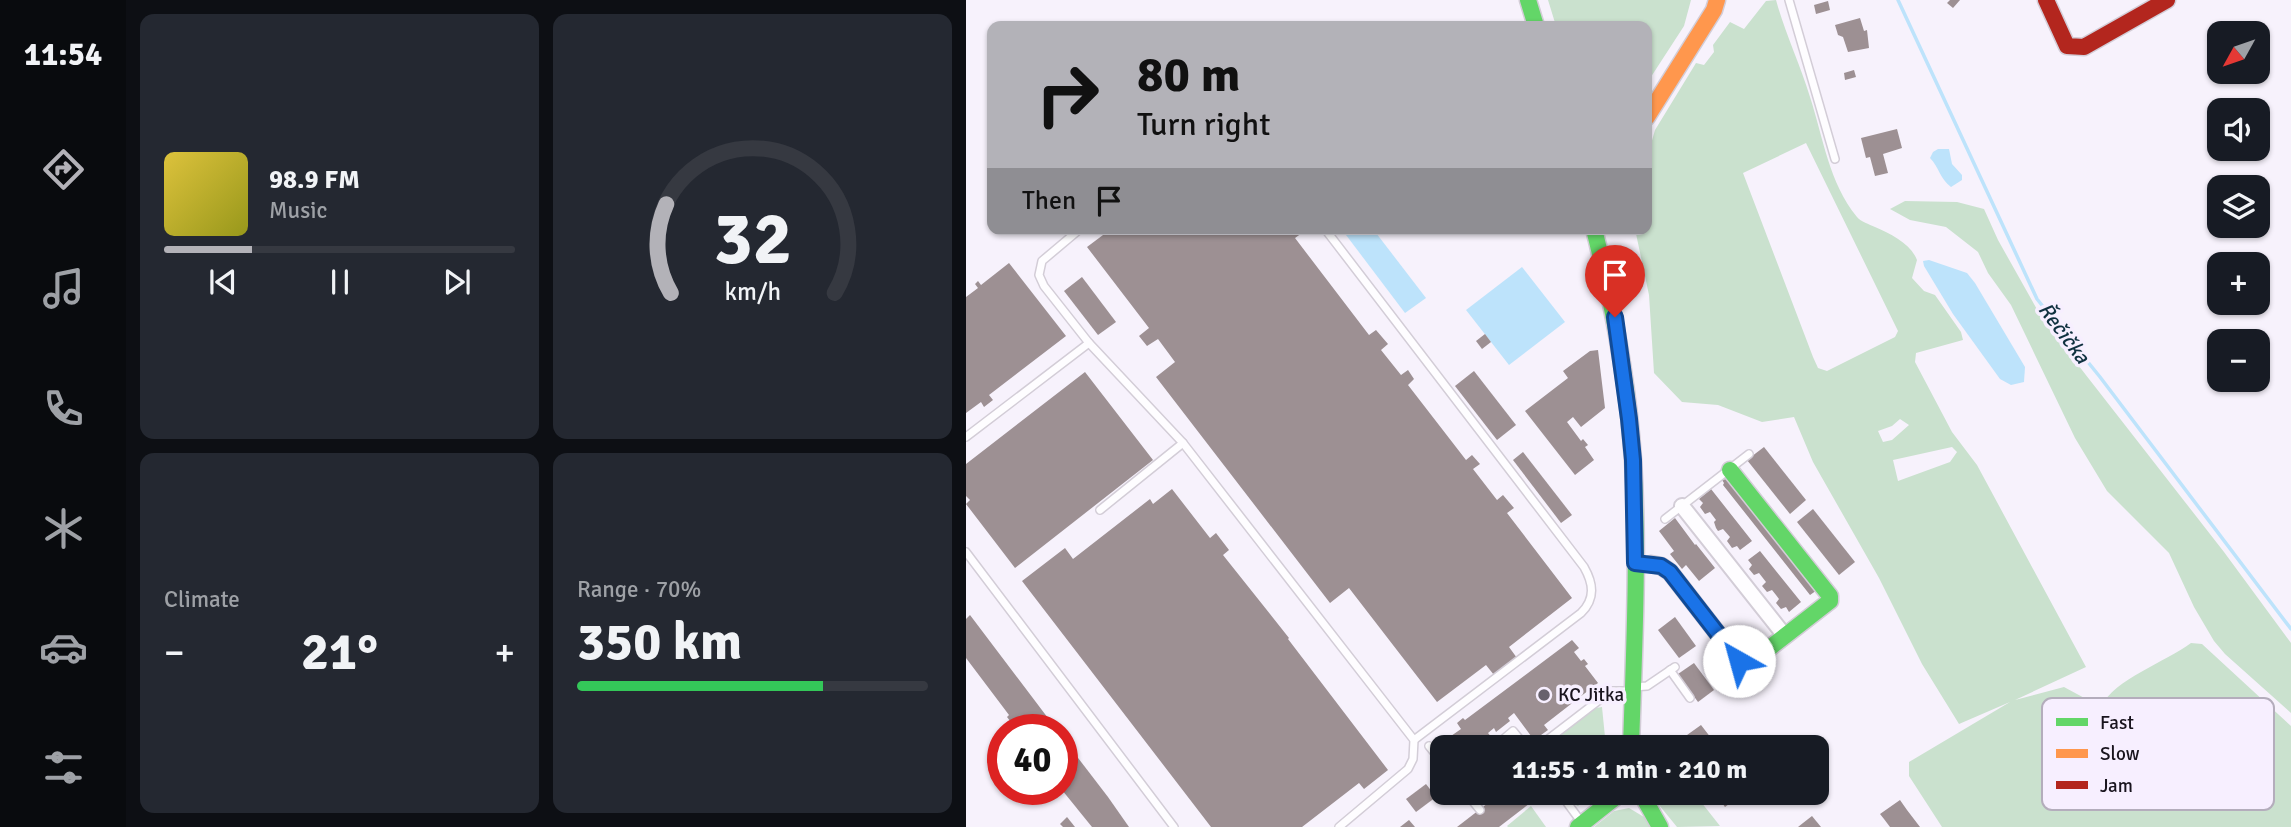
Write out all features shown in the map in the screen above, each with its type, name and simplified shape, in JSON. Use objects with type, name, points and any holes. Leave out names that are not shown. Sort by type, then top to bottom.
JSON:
[{"type":"street","points":[[1528,0],[1534,21]]},
{"type":"street","points":[[2046,0],[2067,46],[2084,47],[2167,0]]},
{"type":"street","points":[[1652,108],[1713,3]]},
{"type":"street","points":[[1596,235],[1611,297],[1629,419],[1643,564],[1631,735]]},
{"type":"street","points":[[1643,564],[1661,566],[1670,572],[1739,661],[1749,664],[1830,601],[1830,596],[1730,470]]},
{"type":"street","points":[[1682,506],[1785,636]]},
{"type":"street","points":[[1580,825],[1606,805]]},
{"type":"street","points":[[1648,805],[1660,827]]},
{"type":"lane","points":[[1789,0],[1835,159]]},
{"type":"lane","points":[[1072,235],[1046,256],[1040,265],[1039,275],[1044,286],[1088,343],[1183,443],[1415,740],[1413,760],[1408,769],[1339,827]]},
{"type":"lane","points":[[1330,235],[1584,567],[1592,585],[1591,599],[1581,612],[1415,740]]},
{"type":"lane","points":[[966,437],[1088,343]]},
{"type":"lane","points":[[1100,510],[1183,443]]},
{"type":"lane","points":[[1665,519],[1749,454]]},
{"type":"lane","points":[[966,552],[1174,827]]},
{"type":"lane","points":[[1554,735],[1611,691],[1647,686],[1672,669],[1690,698]]},
{"type":"lane","points":[[1476,805],[1480,810]]},
{"type":"lane","points":[[1568,805],[1580,825]]},
{"type":"green space","points":[[1548,0],[1691,0],[1684,26],[1652,75],[1652,21],[1554,21]]},
{"type":"green space","points":[[1776,0],[1806,85],[1833,175],[1847,204],[1861,220],[1894,236],[1910,249],[1917,260],[1912,278],[1924,291],[1935,295],[1961,332],[1963,340],[1916,353],[1915,362],[1952,432],[1977,465],[2086,667],[2015,700],[2064,687],[2084,698],[2042,698],[2042,810],[2274,810],[2274,710],[2291,726],[2291,827],[1942,827],[1909,776],[1909,762],[2010,702],[1959,724],[1922,664],[1879,578],[1813,462],[1794,417],[1762,422],[1718,405],[1682,402],[1654,373],[1649,295],[1636,235],[1652,235],[1652,140],[1655,130],[1696,63],[1704,65],[1714,52],[1713,45],[1730,22],[1744,29],[1766,1]],"holes":[[[1806,143],[1898,331],[1895,337],[1827,371],[1818,368],[1813,357],[1743,173]],[[1900,419],[1909,425],[1892,440],[1883,442],[1878,431],[1892,426]],[[1952,447],[1957,452],[1950,462],[1898,481],[1893,460]]]},
{"type":"green space","points":[[1905,201],[1957,202],[1984,209],[1998,240],[2043,320],[2224,552],[2291,643],[2291,713],[2214,641],[2194,607],[2169,553],[2107,491],[2075,438],[2011,305],[1988,273],[1978,252],[1946,227],[1910,220],[1890,209]]},
{"type":"green space","points":[[2191,643],[2202,644],[2261,698],[2107,698],[2129,679]]},
{"type":"green space","points":[[1602,707],[1605,735],[1561,735],[1596,708]]},
{"type":"green space","points":[[1659,805],[1703,805],[1720,826],[1677,827]]},
{"type":"green space","points":[[1531,806],[1546,827],[1507,826]]},
{"type":"green space","points":[[1629,808],[1644,817],[1652,827],[1594,827],[1614,811]]},
{"type":"water","points":[[1938,149],[1949,149],[1952,164],[1962,175],[1962,180],[1951,187],[1930,158]]},
{"type":"water","points":[[1346,235],[1378,235],[1426,298],[1405,313]]},
{"type":"water","points":[[1929,260],[1967,273],[1975,283],[2025,367],[2024,382],[2011,385],[2000,379],[1953,314],[1924,266],[1923,261]]},
{"type":"water","points":[[1522,267],[1565,322],[1509,365],[1466,310]]},
{"type":"building","points":[[1950,0],[1960,0],[1953,8],[1947,3]]},
{"type":"building","points":[[1828,1],[1830,10],[1816,14],[1814,5]]},
{"type":"building","points":[[1860,18],[1864,31],[1867,30],[1869,48],[1848,52],[1835,25]]},
{"type":"building","points":[[1854,70],[1856,77],[1845,80],[1844,73]]},
{"type":"building","points":[[1897,129],[1902,148],[1883,154],[1888,173],[1875,176],[1870,157],[1866,158],[1861,138]]},
{"type":"building","points":[[1103,235],[1299,235],[1295,238],[1369,335],[1376,330],[1388,344],[1381,350],[1401,375],[1408,370],[1414,379],[1408,385],[1466,460],[1472,455],[1480,464],[1473,469],[1497,500],[1503,495],[1514,508],[1507,513],[1572,598],[1509,647],[1517,658],[1494,675],[1486,665],[1437,702],[1349,588],[1330,603],[1156,377],[1175,362],[1158,339],[1147,346],[1139,336],[1149,328],[1087,247]]},
{"type":"building","points":[[1009,263],[1066,336],[989,395],[993,400],[984,407],[981,402],[966,413],[966,297],[978,288],[975,284],[978,281],[981,285]]},
{"type":"building","points":[[1082,277],[1116,322],[1098,335],[1064,291]]},
{"type":"building","points":[[1485,334],[1491,342],[1482,349],[1476,341]]},
{"type":"building","points":[[1598,350],[1605,408],[1581,427],[1573,417],[1567,422],[1581,441],[1583,439],[1588,445],[1585,447],[1594,460],[1575,475],[1525,411],[1568,378],[1563,371],[1590,351]]},
{"type":"building","points":[[1474,371],[1516,425],[1497,440],[1455,386]]},
{"type":"building","points":[[1085,372],[1153,460],[1015,568],[966,504],[970,500],[966,496],[966,464]]},
{"type":"building","points":[[1764,447],[1806,500],[1790,514],[1747,460]]},
{"type":"building","points":[[1523,452],[1572,515],[1561,523],[1513,460]]},
{"type":"building","points":[[1726,479],[1820,588],[1810,595],[1723,485],[1722,480]]},
{"type":"building","points":[[1172,489],[1210,538],[1216,533],[1229,550],[1223,555],[1388,770],[1364,789],[1359,783],[1302,827],[1211,827],[1022,581],[1065,548],[1073,559],[1150,499],[1153,504]]},
{"type":"building","points":[[1711,489],[1752,541],[1740,550],[1737,546],[1732,548],[1727,541],[1730,537],[1723,529],[1718,531],[1714,522],[1716,520],[1710,512],[1705,514],[1700,507],[1703,503],[1699,499]]},
{"type":"building","points":[[1813,509],[1855,562],[1839,575],[1797,522]]},
{"type":"building","points":[[1675,518],[1715,568],[1699,581],[1686,565],[1682,569],[1670,554],[1674,551],[1659,531]]},
{"type":"building","points":[[1760,551],[1801,602],[1789,612],[1786,607],[1781,609],[1776,603],[1779,599],[1772,590],[1767,592],[1762,586],[1766,582],[1759,573],[1754,575],[1749,569],[1752,565],[1748,560]]},
{"type":"building","points":[[970,615],[1045,714],[1008,714],[966,658],[966,619]]},
{"type":"building","points":[[1675,617],[1696,646],[1679,658],[1658,630]]},
{"type":"building","points":[[1572,640],[1579,648],[1574,652],[1581,661],[1584,659],[1588,664],[1585,666],[1598,683],[1544,725],[1548,730],[1541,735],[1530,735],[1514,713],[1508,718],[1510,721],[1496,732],[1494,728],[1488,733],[1490,735],[1452,735],[1461,729],[1457,723],[1463,718],[1465,720]]},
{"type":"building","points":[[1694,663],[1714,690],[1698,702],[1678,674]]},
{"type":"building","points":[[1701,725],[1709,735],[1687,735]]},
{"type":"building","points":[[1078,758],[1129,827],[1092,827],[1074,805],[1078,805]]},
{"type":"building","points":[[1426,784],[1430,789],[1430,802],[1416,812],[1406,799]]},
{"type":"building","points":[[1900,800],[1920,827],[1890,827],[1880,814]]},
{"type":"building","points":[[1485,805],[1527,805],[1499,827],[1457,827]]},
{"type":"building","points":[[1812,816],[1821,827],[1798,827],[1803,823]]},
{"type":"building","points":[[1067,817],[1075,827],[1063,827],[1060,824]]},
{"type":"building","points":[[1409,820],[1415,827],[1400,827]]},
{"type":"waterway","name":"Řečička","points":[[1898,0],[2037,299],[2100,377],[2291,629]]},
{"type":"traffic: fast","points":[[1528,0],[1534,21]]},
{"type":"traffic: fast","points":[[1595,235],[1619,344],[1633,460],[1636,567],[1631,735]]},
{"type":"traffic: fast","points":[[1651,564],[1670,572],[1739,661],[1749,664],[1830,601],[1830,596],[1730,470]]},
{"type":"traffic: fast","points":[[1578,827],[1606,805]]},
{"type":"traffic: fast","points":[[1648,805],[1660,827]]},
{"type":"traffic: slow","points":[[1652,109],[1714,10],[1717,0]]},
{"type":"traffic: jam","points":[[2046,0],[2067,46],[2084,47],[2167,0]]},
{"type":"place","name":"KC Jitka","points":[[1544,695]]},
{"type":"route","points":[[1615,317],[1633,460],[1635,563],[1661,566],[1670,572],[1739,661]]}]
